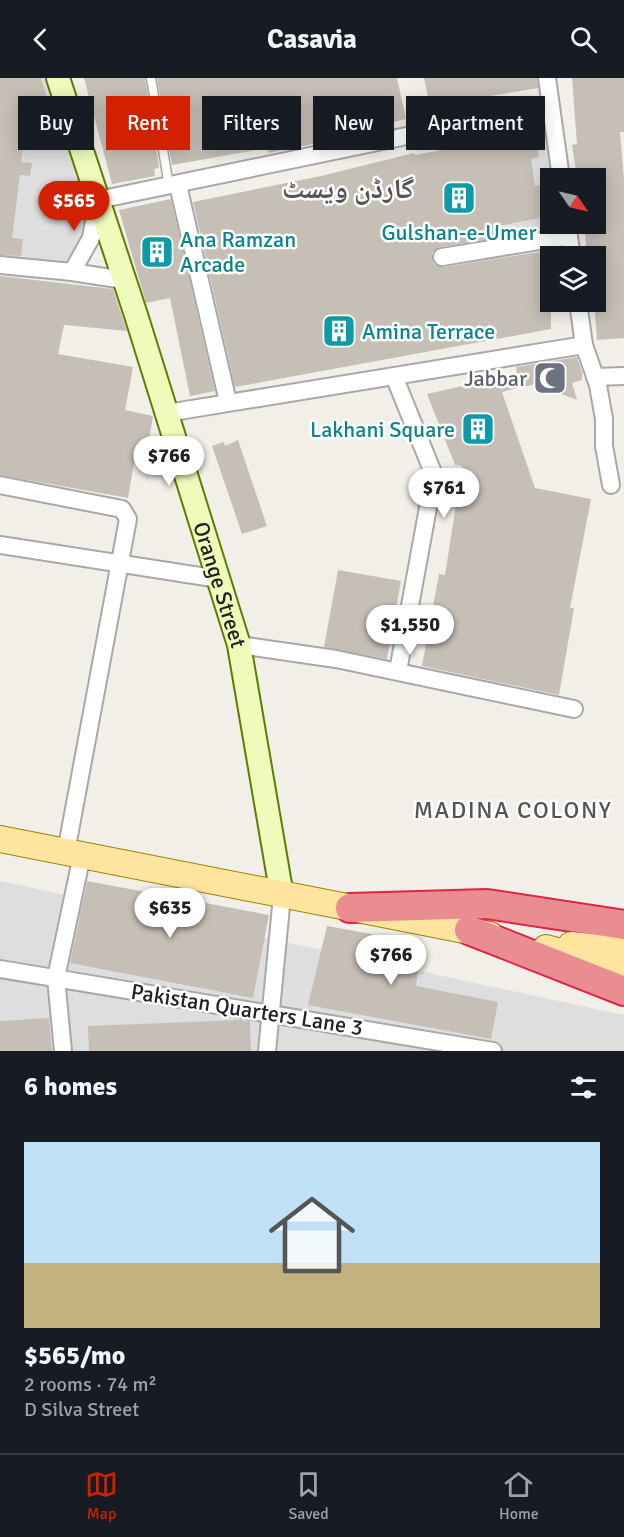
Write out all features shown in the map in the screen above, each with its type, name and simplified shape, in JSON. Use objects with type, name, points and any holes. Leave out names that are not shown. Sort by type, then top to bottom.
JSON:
[{"type":"highway","points":[[350,908],[487,904],[624,925]]},
{"type":"highway","points":[[469,930],[624,991]]},
{"type":"main road","points":[[0,838],[282,896],[532,943],[624,969]]},
{"type":"main road","points":[[532,943],[624,950]]},
{"type":"street","name":"Orange Street","points":[[57,78],[167,413],[239,645],[282,896]]},
{"type":"street","points":[[547,78],[560,168]]},
{"type":"street","points":[[72,272],[91,238],[98,200],[551,106]]},
{"type":"street","points":[[174,185],[228,402]]},
{"type":"street","points":[[442,257],[549,234]]},
{"type":"street","points":[[0,265],[124,280]]},
{"type":"street","points":[[579,312],[584,345],[595,377],[604,419],[604,446],[610,485]]},
{"type":"street","points":[[167,413],[584,345]]},
{"type":"street","points":[[394,376],[434,475],[398,671]]},
{"type":"street","points":[[595,377],[624,376]]},
{"type":"street","points":[[0,485],[122,508],[128,519],[119,564],[56,978],[63,1051]]},
{"type":"street","points":[[0,545],[219,579]]},
{"type":"street","points":[[239,645],[336,659],[574,709]]},
{"type":"street","points":[[267,1051],[282,896]]},
{"type":"street","name":"Pakistan Quarters Lane 3","points":[[0,969],[493,1050]]},
{"type":"lane","points":[[151,78],[174,185]]},
{"type":"shaded area","points":[[0,78],[57,78],[63,96],[18,96],[18,150],[81,150],[97,200],[72,271],[0,265]]},
{"type":"shaded area","points":[[551,108],[560,168],[540,168],[540,234],[563,234],[505,245],[488,150],[545,150],[545,109]]},
{"type":"shaded area","points":[[0,881],[624,1015],[624,1051],[0,1051]]},
{"type":"building","points":[[0,78],[41,78],[46,96],[18,96],[18,150],[23,150],[21,162],[32,163],[30,176],[20,175],[12,238],[23,239],[21,256],[0,255]]},
{"type":"building","points":[[84,78],[145,78],[148,96],[106,96],[106,150],[156,150],[159,168],[154,169],[155,176],[112,184],[94,116],[94,96],[89,96]]},
{"type":"building","points":[[157,78],[397,78],[406,119],[394,122],[394,96],[313,96],[313,144],[301,146],[301,96],[202,96],[202,150],[256,150],[172,165],[169,150],[190,150],[190,96],[160,96]]},
{"type":"building","points":[[424,78],[537,78],[538,88],[491,96],[428,96]]},
{"type":"building","points":[[572,78],[624,78],[624,132],[620,132],[624,180],[624,338],[597,340],[595,312],[606,312],[606,246],[586,246],[585,234],[606,234],[606,168],[575,168],[572,145],[577,144]]},
{"type":"building","points":[[267,150],[283,150],[268,153]]},
{"type":"building","points":[[442,150],[538,150],[539,157],[531,159],[535,186],[540,185],[540,218],[493,227],[495,238],[440,247],[432,253],[432,258],[434,264],[444,267],[540,252],[540,312],[551,312],[551,329],[235,387],[193,202],[321,176],[414,153],[415,155]]},
{"type":"building","name":"Ana Ramzan Arcade","points":[[171,199],[215,391],[190,396],[170,298],[146,303],[119,210]]},
{"type":"building","points":[[0,276],[113,289],[127,331],[64,325],[58,354],[133,367],[125,410],[153,416],[147,453],[136,451],[128,498],[0,475]]},
{"type":"building","points":[[577,357],[582,380],[572,383],[577,400],[536,384],[502,392],[535,488],[591,499],[570,608],[574,608],[559,695],[422,666],[439,574],[445,575],[462,466],[455,465],[427,394],[517,374],[516,367]]},
{"type":"building","points":[[238,440],[267,526],[242,534],[212,446],[224,442],[225,446]]},
{"type":"building","points":[[338,570],[401,581],[387,659],[324,647]]},
{"type":"building","points":[[87,881],[269,915],[253,998],[70,963]]},
{"type":"building","points":[[327,926],[421,943],[416,986],[498,1002],[491,1039],[308,1005]]},
{"type":"building","points":[[49,1018],[52,1051],[0,1051],[0,1021]]},
{"type":"building","points":[[250,1021],[251,1051],[89,1051],[88,1026]]},
{"type":"place","name":"Gulshan-e-Umer","points":[[459,198]]},
{"type":"place","name":"Ana Ramzan Arcade","points":[[157,252]]},
{"type":"place","name":"Amina Terrace","points":[[339,331]]},
{"type":"place","name":"Jabbar","points":[[550,378]]},
{"type":"place","name":"Lakhani Square","points":[[478,429]]},
{"type":"district","name":"گارڈن ویسٹ","points":[[348,188]]},
{"type":"district","name":"MADINA COLONY","points":[[513,810]]}]
